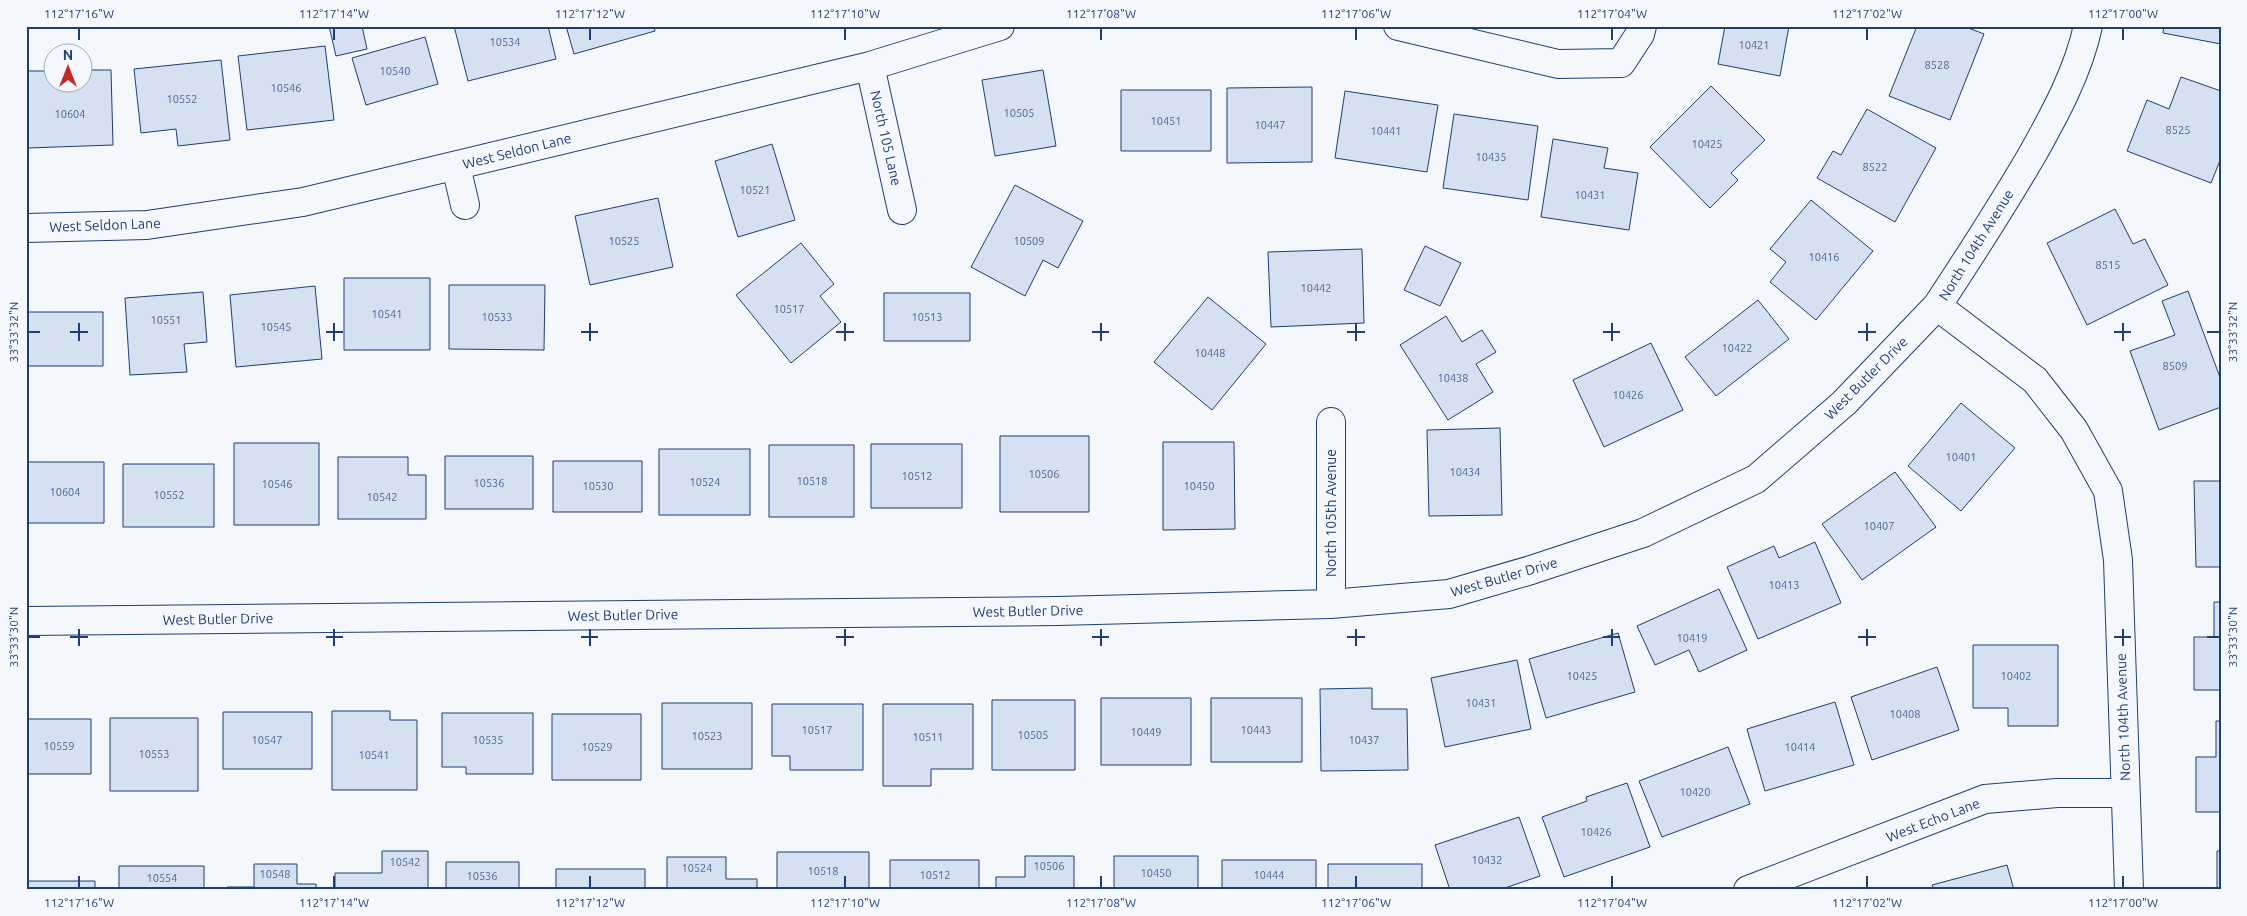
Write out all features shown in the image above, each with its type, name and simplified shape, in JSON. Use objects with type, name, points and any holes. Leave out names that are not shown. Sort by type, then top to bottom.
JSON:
[{"type":"street","name":"West Seldon Lane","points":[[26,228],[147,225],[303,202],[870,66],[1000,26]]},
{"type":"street","points":[[1398,26],[1558,64],[1621,63],[1640,34],[1642,26]]},
{"type":"street","name":"North 104th Avenue","points":[[2088,26],[2084,45],[2056,111],[1997,216],[1937,306],[2035,380],[2074,430],[2108,491],[2118,560],[2129,890]]},
{"type":"street","name":"North 105 Lane","points":[[870,66],[902,210]]},
{"type":"street","points":[[456,166],[465,205]]},
{"type":"street","name":"West Butler Drive","points":[[26,621],[1057,610],[1331,604],[1449,594],[1531,570],[1643,533],[1756,479],[1844,403],[1937,306]]},
{"type":"street","name":"North 105th Avenue","points":[[1331,422],[1331,604]]},
{"type":"street","name":"West Echo Lane","points":[[1748,890],[1985,800],[2056,793],[2126,793]]},
{"type":"building","points":[[329,26],[362,26],[367,49],[336,56]]},
{"type":"building","points":[[454,26],[548,26],[556,59],[468,81]]},
{"type":"building","points":[[566,26],[654,26],[655,31],[574,54]]},
{"type":"building","points":[[1725,26],[1789,26],[1780,76],[1718,64]]},
{"type":"building","points":[[1917,26],[1963,26],[1984,34],[1950,120],[1889,96]]},
{"type":"building","points":[[2164,26],[2221,26],[2221,44],[2163,33]]},
{"type":"building","points":[[425,37],[438,84],[366,105],[352,58]]},
{"type":"building","points":[[325,46],[334,120],[247,130],[238,56]]},
{"type":"building","points":[[221,60],[230,140],[178,146],[176,129],[141,133],[134,69]]},
{"type":"building","points":[[92,70],[111,70],[113,145],[28,148],[26,71],[42,71],[42,92],[92,92]]},
{"type":"building","points":[[1043,70],[1056,146],[995,156],[982,80]]},
{"type":"building","points":[[2181,77],[2221,91],[2221,158],[2211,183],[2127,151],[2147,100],[2169,109]]},
{"type":"building","points":[[1711,86],[1765,140],[1731,173],[1738,180],[1710,208],[1650,147]]},
{"type":"building","points":[[1312,87],[1312,162],[1227,163],[1227,88]]},
{"type":"building","points":[[1121,90],[1211,90],[1211,151],[1121,151]]},
{"type":"building","points":[[1345,91],[1438,105],[1427,172],[1335,158]]},
{"type":"building","points":[[1867,109],[1936,148],[1895,222],[1817,178],[1833,151],[1841,155]]},
{"type":"building","points":[[1454,114],[1538,126],[1528,200],[1443,188]]},
{"type":"building","points":[[1553,139],[1608,148],[1604,168],[1638,173],[1629,230],[1541,217]]},
{"type":"building","points":[[772,144],[795,220],[738,237],[715,161]]},
{"type":"building","points":[[1015,185],[1083,221],[1058,268],[1043,260],[1025,296],[971,267]]},
{"type":"building","points":[[658,198],[673,267],[590,285],[575,216]]},
{"type":"building","points":[[1811,200],[1873,251],[1816,320],[1770,282],[1786,262],[1770,249]]},
{"type":"building","points":[[2115,209],[2133,244],[2145,239],[2168,285],[2087,325],[2047,243]]},
{"type":"building","points":[[801,243],[834,284],[820,296],[841,322],[791,363],[736,295]]},
{"type":"building","points":[[1425,246],[1461,263],[1440,306],[1404,290]]},
{"type":"building","points":[[1362,249],[1364,323],[1271,327],[1268,252]]},
{"type":"building","points":[[344,278],[430,278],[430,350],[344,350]]},
{"type":"building","points":[[449,285],[545,285],[544,350],[449,349]]},
{"type":"building","points":[[315,286],[322,359],[236,367],[230,295]]},
{"type":"building","points":[[2188,291],[2221,380],[2221,407],[2159,430],[2130,351],[2175,335],[2162,301]]},
{"type":"building","points":[[203,292],[207,342],[184,344],[187,372],[130,375],[125,298]]},
{"type":"building","points":[[884,293],[970,293],[970,341],[884,341]]},
{"type":"building","points":[[1208,297],[1266,344],[1212,410],[1154,362]]},
{"type":"building","points":[[1758,300],[1789,339],[1716,396],[1685,357]]},
{"type":"building","points":[[26,312],[103,312],[103,366],[26,366]]},
{"type":"building","points":[[1446,316],[1462,342],[1482,330],[1496,352],[1476,364],[1493,392],[1448,420],[1400,345]]},
{"type":"building","points":[[1651,343],[1683,410],[1604,447],[1573,380]]},
{"type":"building","points":[[1961,403],[2015,448],[1961,511],[1908,466]]},
{"type":"building","points":[[1500,428],[1502,515],[1429,516],[1427,430]]},
{"type":"building","points":[[1000,436],[1089,436],[1089,512],[1000,512]]},
{"type":"building","points":[[1163,442],[1234,442],[1235,529],[1163,530]]},
{"type":"building","points":[[234,443],[319,443],[319,525],[234,525]]},
{"type":"building","points":[[871,444],[962,444],[962,508],[871,508]]},
{"type":"building","points":[[769,445],[854,445],[854,517],[769,517]]},
{"type":"building","points":[[659,449],[750,449],[750,515],[659,515]]},
{"type":"building","points":[[445,456],[533,456],[533,509],[445,509]]},
{"type":"building","points":[[338,457],[408,457],[408,475],[426,475],[426,519],[338,519]]},
{"type":"building","points":[[553,461],[642,461],[642,512],[553,512]]},
{"type":"building","points":[[26,462],[104,462],[104,523],[26,523]]},
{"type":"building","points":[[123,464],[214,464],[214,527],[123,527]]},
{"type":"building","points":[[1895,472],[1936,527],[1862,580],[1822,524]]},
{"type":"building","points":[[2194,481],[2221,481],[2221,567],[2196,567]]},
{"type":"building","points":[[1815,542],[1841,603],[1758,639],[1727,567],[1774,546],[1779,558]]},
{"type":"building","points":[[1719,589],[1747,650],[1699,672],[1689,650],[1655,665],[1637,626]]},
{"type":"building","points":[[2214,602],[2221,602],[2221,690],[2194,690],[2194,637],[2214,637]]},
{"type":"building","points":[[1618,633],[1635,692],[1546,718],[1529,659]]},
{"type":"building","points":[[1973,645],[2058,645],[2058,726],[2008,726],[2008,708],[1973,708]]},
{"type":"building","points":[[1517,660],[1531,729],[1445,747],[1431,678]]},
{"type":"building","points":[[1937,667],[1959,730],[1872,760],[1851,697]]},
{"type":"building","points":[[1372,688],[1372,709],[1407,709],[1408,770],[1321,771],[1320,689]]},
{"type":"building","points":[[1101,698],[1191,698],[1191,765],[1101,765]]},
{"type":"building","points":[[1211,698],[1302,698],[1302,762],[1211,762]]},
{"type":"building","points":[[992,700],[1075,700],[1075,770],[992,770]]},
{"type":"building","points":[[1835,702],[1854,765],[1765,791],[1747,729]]},
{"type":"building","points":[[662,703],[752,703],[752,769],[662,769]]},
{"type":"building","points":[[772,704],[863,704],[863,770],[790,770],[790,756],[772,756]]},
{"type":"building","points":[[883,704],[973,704],[973,769],[931,769],[931,786],[883,786]]},
{"type":"building","points":[[332,711],[390,711],[390,720],[417,720],[417,790],[332,790]]},
{"type":"building","points":[[223,712],[312,712],[312,769],[223,769]]},
{"type":"building","points":[[442,713],[533,713],[533,774],[466,774],[466,767],[442,767]]},
{"type":"building","points":[[552,714],[641,714],[641,780],[552,780]]},
{"type":"building","points":[[110,718],[198,718],[198,791],[110,791]]},
{"type":"building","points":[[26,719],[91,719],[91,774],[26,774]]},
{"type":"building","points":[[2216,721],[2221,721],[2221,812],[2196,812],[2196,757],[2216,757]]},
{"type":"building","points":[[1728,747],[1750,804],[1662,837],[1639,781]]},
{"type":"building","points":[[1627,783],[1650,847],[1564,877],[1542,817],[1587,801],[1586,797]]},
{"type":"building","points":[[1519,817],[1540,876],[1499,890],[1450,890],[1435,845]]},
{"type":"building","points":[[382,851],[428,851],[428,890],[335,890],[335,873],[382,873]]},
{"type":"building","points":[[2217,851],[2221,851],[2221,890],[2217,890]]},
{"type":"building","points":[[777,852],[869,852],[869,890],[777,890]]},
{"type":"building","points":[[1025,856],[1074,856],[1074,890],[996,890],[996,877],[1025,877]]},
{"type":"building","points":[[1114,856],[1198,856],[1198,890],[1114,890]]},
{"type":"building","points":[[667,857],[726,857],[726,879],[757,879],[757,890],[667,890]]},
{"type":"building","points":[[890,860],[979,860],[979,890],[890,890]]},
{"type":"building","points":[[1222,860],[1316,860],[1316,890],[1222,890]]},
{"type":"building","points":[[446,862],[519,862],[519,890],[446,890]]},
{"type":"building","points":[[254,864],[297,864],[297,884],[316,884],[316,890],[227,890],[227,887],[254,887]]},
{"type":"building","points":[[1328,864],[1422,864],[1422,890],[1328,890]]},
{"type":"building","points":[[2007,865],[2014,890],[1934,890],[1932,885]]},
{"type":"building","points":[[119,866],[204,866],[204,890],[119,890]]},
{"type":"building","points":[[556,869],[645,869],[645,890],[556,890]]},
{"type":"building","points":[[26,881],[95,881],[95,890],[26,890]]}]
